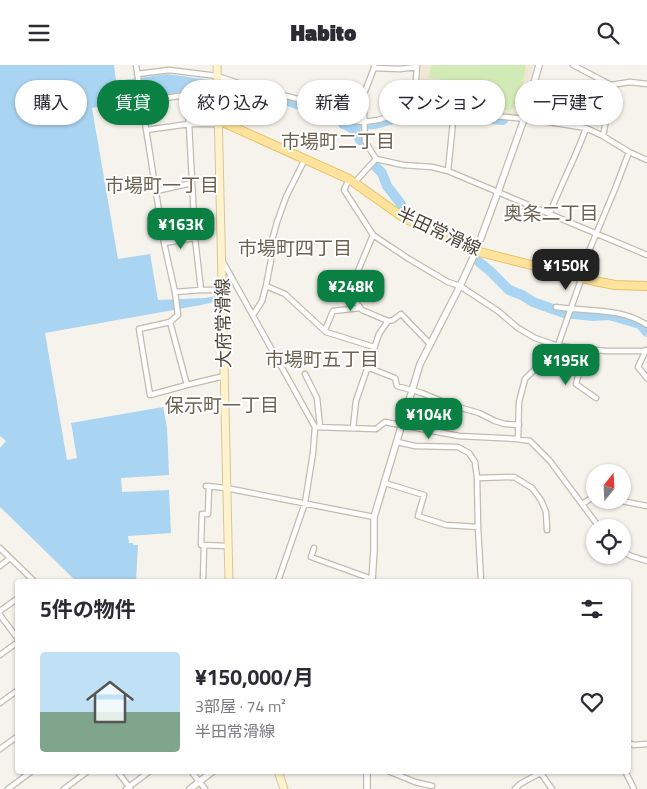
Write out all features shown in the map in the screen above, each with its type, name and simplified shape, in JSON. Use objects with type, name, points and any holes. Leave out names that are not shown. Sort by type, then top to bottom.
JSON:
[{"type":"main road","name":"大府常滑線","points":[[217,65],[217,78]]},
{"type":"main road","name":"大府常滑線","points":[[218,125],[229,579]]},
{"type":"main road","name":"半田常滑線","points":[[225,125],[352,180],[404,217],[476,251],[615,285],[647,286]]},
{"type":"main road","points":[[279,774],[284,789]]},
{"type":"street","points":[[136,65],[138,80]]},
{"type":"street","points":[[536,80],[540,65]]},
{"type":"street","points":[[573,65],[602,80]]},
{"type":"street","points":[[369,80],[374,67],[400,69],[417,66],[416,80]]},
{"type":"street","points":[[137,74],[168,68],[217,78],[297,99]]},
{"type":"street","points":[[623,82],[630,81],[647,84]]},
{"type":"street","points":[[145,125],[164,243],[178,315],[170,322],[139,329],[150,395],[224,376]]},
{"type":"street","points":[[146,130],[181,125]]},
{"type":"street","points":[[188,125],[195,238],[201,290]]},
{"type":"street","points":[[364,125],[365,141],[376,159],[448,171],[647,255]]},
{"type":"street","points":[[448,171],[453,125]]},
{"type":"street","points":[[372,579],[374,517],[420,364],[476,251],[522,125]]},
{"type":"street","points":[[565,125],[586,128],[647,160]]},
{"type":"street","points":[[603,136],[605,125]]},
{"type":"street","points":[[550,213],[586,128]]},
{"type":"street","points":[[552,362],[589,257],[589,251],[629,152]]},
{"type":"street","points":[[253,315],[262,301],[271,260],[271,244],[277,222],[286,197],[304,159]]},
{"type":"street","points":[[376,159],[352,180],[344,190],[374,235],[409,259],[448,282],[460,286],[498,311],[527,334],[538,339],[558,346],[606,351],[646,350],[638,367],[647,378]]},
{"type":"street","points":[[156,191],[192,183]]},
{"type":"street","points":[[162,229],[194,224]]},
{"type":"street","points":[[374,235],[350,289],[362,310],[388,321],[401,314],[430,344]]},
{"type":"street","points":[[164,243],[195,238]]},
{"type":"street","points":[[221,259],[317,427]]},
{"type":"street","points":[[266,285],[285,294],[324,331],[374,347]]},
{"type":"street","points":[[175,292],[222,290]]},
{"type":"street","points":[[556,307],[569,312],[605,310],[639,319],[647,325]]},
{"type":"street","points":[[324,331],[333,311],[360,308]]},
{"type":"street","points":[[353,428],[356,401],[367,367],[379,334],[388,321]]},
{"type":"street","points":[[170,322],[187,385]]},
{"type":"street","points":[[518,439],[520,402],[525,379],[535,369],[552,362],[574,363],[579,373],[576,384],[596,398]]},
{"type":"street","points":[[367,367],[395,378],[397,386],[479,413],[495,421],[519,425]]},
{"type":"street","points":[[279,579],[305,503],[317,427],[317,398],[305,374]]},
{"type":"street","points":[[317,427],[376,429],[384,422],[459,436],[530,441],[540,450],[568,484],[594,519]]},
{"type":"street","points":[[458,447],[459,436]]},
{"type":"street","points":[[397,441],[414,446],[458,447],[469,453],[475,462],[482,579]]},
{"type":"street","points":[[477,478],[514,477],[532,488],[541,500],[546,512],[547,530]]},
{"type":"street","points":[[385,483],[424,495],[418,516],[446,525],[478,527]]},
{"type":"street","points":[[228,546],[201,545],[202,514],[208,514],[207,486],[226,488],[374,517]]},
{"type":"street","points":[[582,504],[586,502]]},
{"type":"street","points":[[631,503],[647,506]]},
{"type":"street","points":[[203,579],[204,545]]},
{"type":"street","points":[[0,548],[32,579]]},
{"type":"street","points":[[314,548],[311,557],[369,579]]},
{"type":"street","points":[[631,556],[647,561]]},
{"type":"street","points":[[0,566],[10,558]]},
{"type":"street","points":[[0,611],[15,600]]},
{"type":"street","points":[[0,615],[15,636]]},
{"type":"street","points":[[0,655],[15,642]]},
{"type":"street","points":[[0,703],[15,692]]},
{"type":"street","points":[[0,749],[15,738]]},
{"type":"street","points":[[631,744],[647,744]]},
{"type":"street","points":[[8,789],[28,774]]},
{"type":"street","points":[[64,789],[84,774]]},
{"type":"street","points":[[119,774],[129,788],[146,774]]},
{"type":"street","points":[[193,774],[205,789]]},
{"type":"street","points":[[190,789],[210,774]]},
{"type":"street","points":[[367,774],[367,789]]},
{"type":"street","points":[[395,774],[432,788]]},
{"type":"street","points":[[515,789],[538,774]]},
{"type":"street","points":[[542,774],[552,789]]},
{"type":"street","points":[[626,774],[634,789]]},
{"type":"shaded area","points":[[421,65],[534,65],[530,80],[515,80],[515,116],[505,115],[505,80],[420,80]]},
{"type":"green space","points":[[431,65],[526,65],[523,80],[515,80],[515,107],[510,110],[505,110],[505,80],[441,80],[429,78]]},
{"type":"water","points":[[0,65],[114,65],[116,80],[97,80],[97,107],[92,108],[118,259],[150,254],[158,300],[216,296],[214,302],[201,305],[45,333],[67,460],[77,458],[71,423],[163,407],[167,428],[169,475],[121,478],[122,492],[169,490],[171,533],[128,536],[129,543],[138,545],[136,579],[74,579],[0,507],[0,448],[6,441],[0,436]]},
{"type":"water","points":[[167,74],[209,80],[179,80],[179,92],[169,94],[169,80],[123,80]]},
{"type":"water","points":[[287,98],[297,101],[297,109],[287,106]]},
{"type":"water","points":[[343,125],[359,125],[352,127],[353,130]]},
{"type":"waterway","points":[[369,124],[379,123]]},
{"type":"waterway","points":[[346,125],[353,130],[360,140]]},
{"type":"waterway","points":[[375,166],[382,173],[387,186],[401,204],[404,212]]},
{"type":"waterway","points":[[479,262],[509,290],[533,302],[564,313],[593,316],[609,315],[640,324],[647,332]]},
{"type":"district","name":"市場町二丁目","points":[[338,140]]},
{"type":"district","name":"市場町一丁目","points":[[162,184]]},
{"type":"district","name":"奥条二丁目","points":[[551,212]]},
{"type":"district","name":"市場町四丁目","points":[[295,247]]},
{"type":"district","name":"市場町五丁目","points":[[322,358]]},
{"type":"district","name":"保示町一丁目","points":[[222,404]]}]
